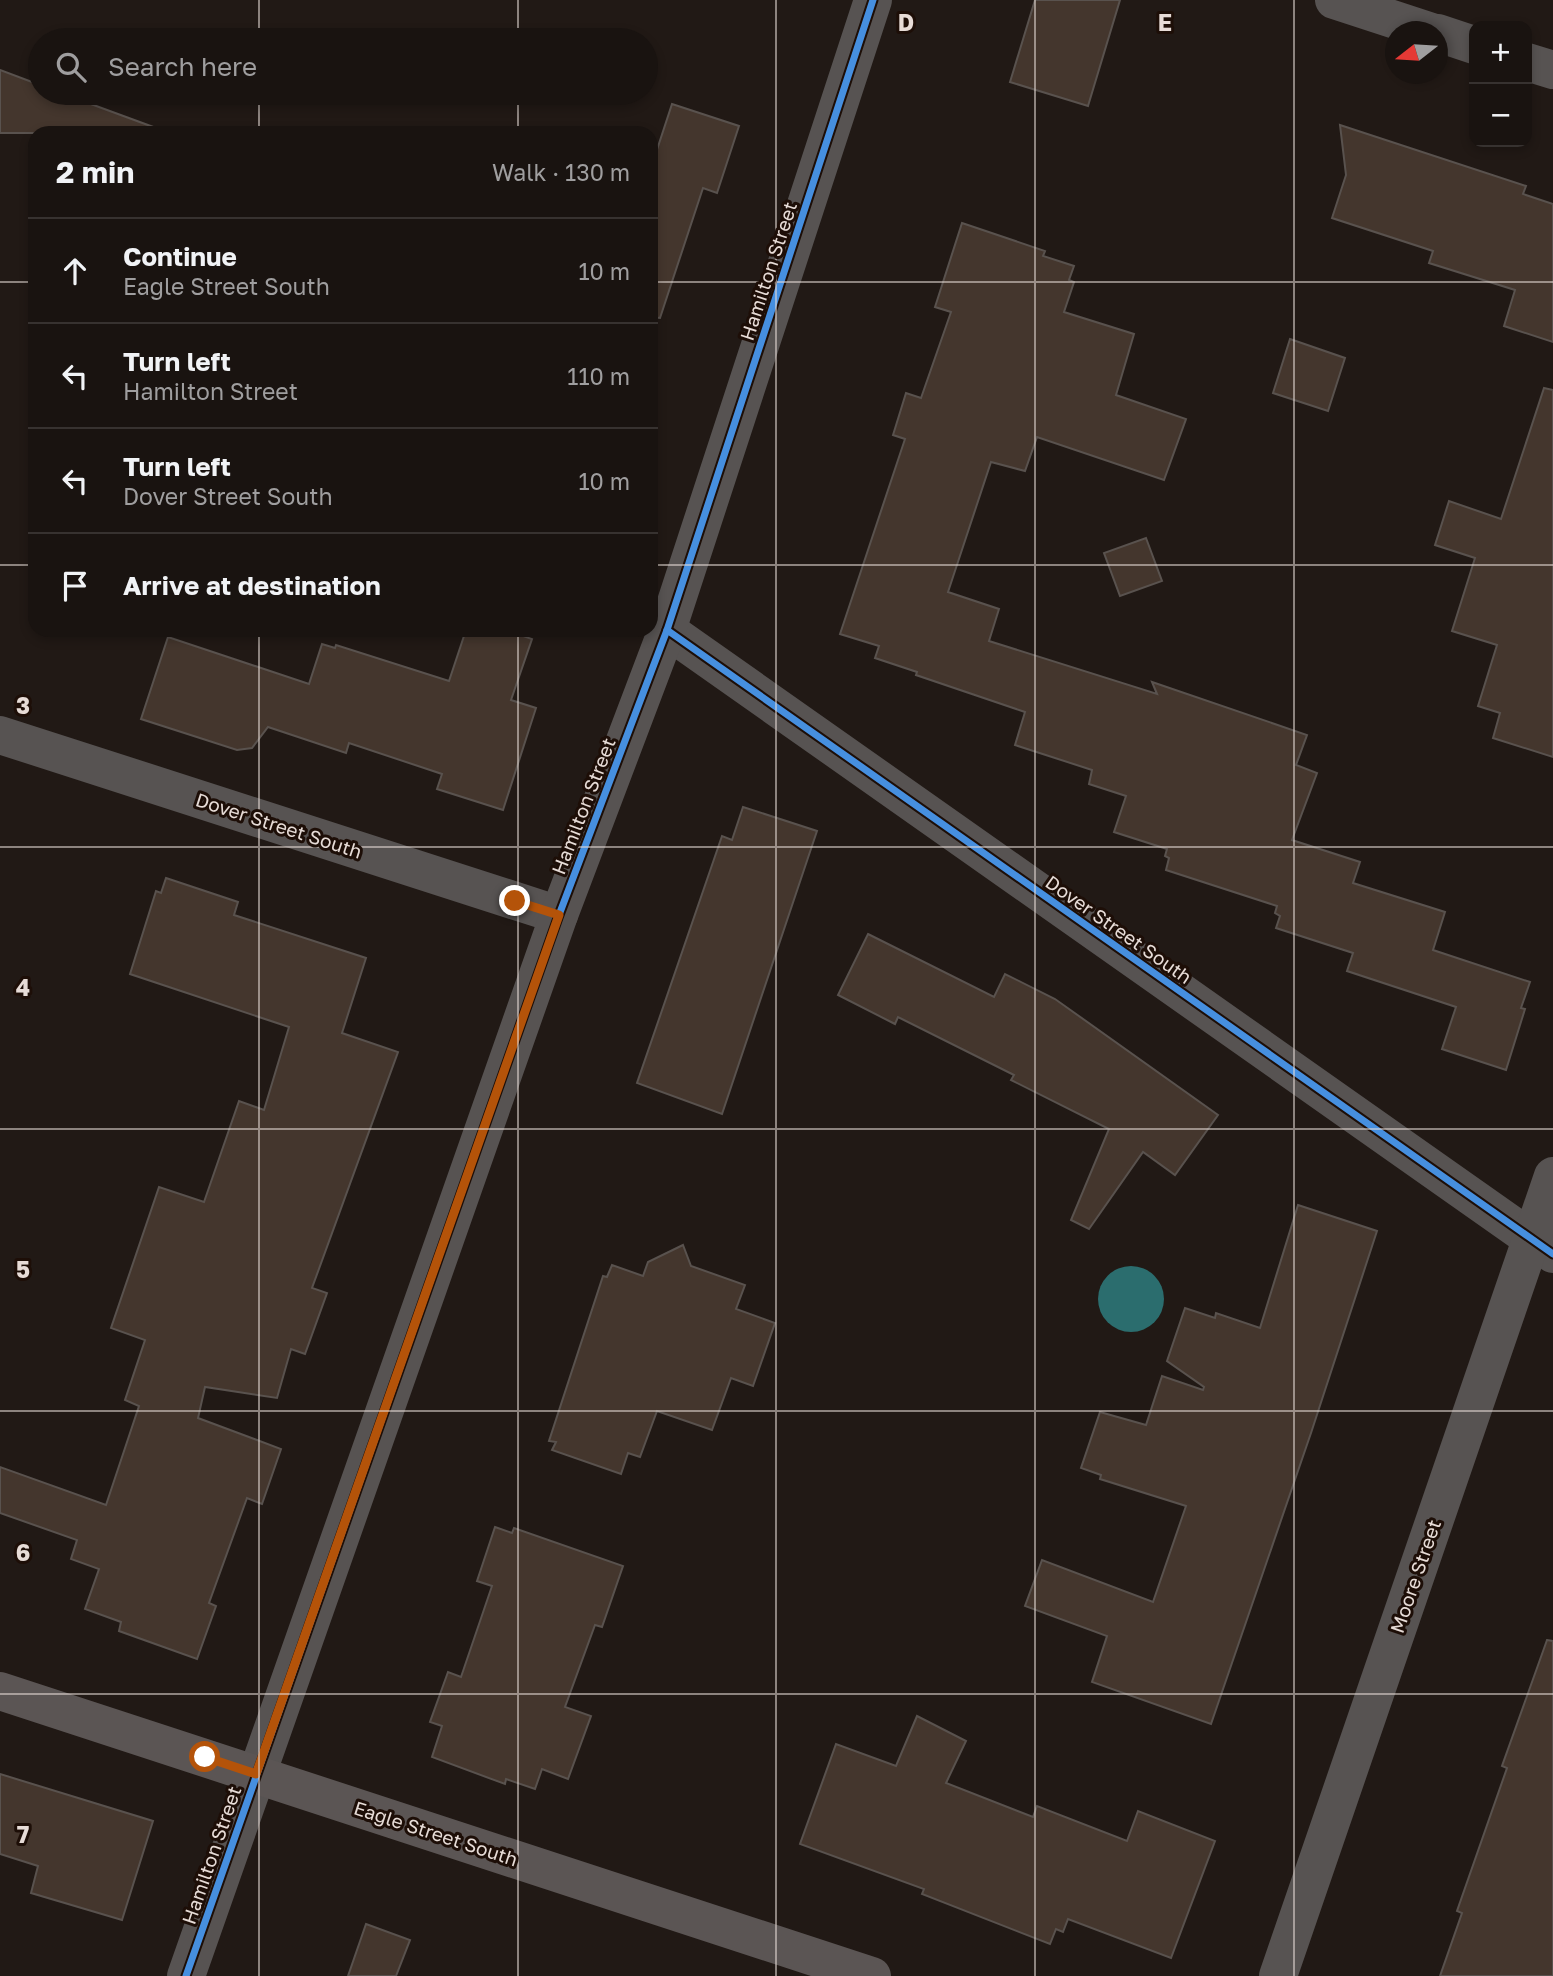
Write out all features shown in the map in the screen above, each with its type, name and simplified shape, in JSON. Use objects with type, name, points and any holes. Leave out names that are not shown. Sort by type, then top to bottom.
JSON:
[{"type":"street","name":"Hamilton Street","points":[[186,1976],[559,915],[667,630],[873,0]]},
{"type":"street","points":[[1334,0],[1398,21]]},
{"type":"street","points":[[1448,37],[1469,43]]},
{"type":"street","points":[[1532,64],[1553,70]]},
{"type":"street","name":"Dover Street South","points":[[667,630],[1543,1247]]},
{"type":"street","name":"Dover Street South","points":[[0,736],[559,915]]},
{"type":"street","name":"Moore Street","points":[[1278,1976],[1493,1348],[1543,1247],[1553,1176]]},
{"type":"street","name":"Eagle Street South","points":[[0,1691],[872,1976]]},
{"type":"water","points":[[1131,1266],[1154,1276],[1164,1299],[1154,1322],[1131,1332],[1108,1322],[1098,1299],[1108,1276]]},
{"type":"building","points":[[1035,0],[1120,0],[1088,106],[1010,82]]},
{"type":"building","points":[[0,70],[28,80],[28,105],[94,105],[151,126],[28,126],[28,133],[0,133]]},
{"type":"building","points":[[672,104],[739,126],[717,193],[703,188],[660,318],[658,318],[658,147]]},
{"type":"building","points":[[1340,125],[1526,186],[1523,194],[1553,204],[1553,342],[1504,326],[1515,290],[1429,263],[1433,251],[1332,218],[1346,175]]},
{"type":"building","points":[[962,223],[1045,251],[1043,256],[1074,266],[1069,280],[1074,282],[1064,312],[1134,334],[1116,395],[1186,419],[1164,480],[1037,437],[1025,471],[991,462],[948,592],[999,609],[989,641],[1157,694],[1152,682],[1307,735],[1296,765],[1317,773],[1292,840],[1360,862],[1353,883],[1445,912],[1433,950],[1530,982],[1521,1008],[1525,1009],[1506,1070],[1442,1049],[1456,1007],[1347,971],[1353,953],[1276,928],[1280,916],[1275,913],[1277,906],[1166,870],[1169,858],[1165,856],[1167,849],[1114,832],[1126,796],[1089,784],[1092,770],[1015,745],[1025,712],[916,675],[917,672],[875,658],[879,646],[840,634],[905,439],[893,435],[906,393],[921,398],[951,312],[935,307]]},
{"type":"building","points":[[1290,339],[1345,358],[1328,411],[1273,393]]},
{"type":"building","points":[[1544,388],[1553,390],[1553,757],[1493,738],[1500,713],[1478,706],[1497,645],[1452,631],[1475,558],[1435,545],[1449,501],[1501,519]]},
{"type":"building","points":[[1146,538],[1162,581],[1120,596],[1104,553]]},
{"type":"building","points":[[168,637],[309,684],[322,644],[335,648],[336,645],[449,681],[464,637],[532,639],[511,700],[536,708],[503,810],[437,789],[442,774],[349,743],[346,753],[268,727],[252,748],[237,750],[141,719]]},
{"type":"building","points":[[743,807],[817,831],[722,1114],[637,1083],[722,836],[732,840]]},
{"type":"building","points":[[166,878],[238,902],[234,915],[366,958],[342,1033],[398,1052],[312,1288],[327,1293],[305,1354],[291,1349],[277,1398],[205,1387],[198,1418],[281,1449],[262,1504],[247,1498],[209,1603],[216,1606],[197,1659],[119,1631],[121,1622],[85,1609],[99,1569],[71,1559],[77,1540],[0,1513],[0,1467],[106,1505],[139,1406],[125,1400],[145,1340],[111,1328],[159,1187],[204,1202],[239,1101],[264,1110],[289,1027],[130,974],[156,891],[161,893]]},
{"type":"building","points":[[868,934],[994,997],[1005,974],[1055,999],[1218,1115],[1175,1175],[1143,1152],[1089,1229],[1071,1220],[1109,1129],[1011,1080],[1014,1075],[898,1017],[895,1024],[838,995]]},
{"type":"building","points":[[1298,1205],[1377,1231],[1211,1724],[1092,1682],[1107,1636],[1025,1606],[1042,1560],[1153,1602],[1186,1506],[1100,1479],[1101,1475],[1081,1468],[1100,1412],[1146,1425],[1162,1376],[1203,1390],[1204,1387],[1167,1361],[1185,1308],[1215,1318],[1216,1313],[1260,1328]]},
{"type":"building","points":[[683,1245],[691,1266],[745,1285],[736,1309],[775,1323],[753,1386],[731,1378],[712,1430],[657,1411],[640,1457],[628,1453],[621,1474],[552,1450],[556,1442],[549,1441],[603,1276],[607,1277],[612,1265],[643,1276],[648,1262]]},
{"type":"building","points":[[495,1527],[512,1533],[514,1528],[623,1566],[602,1627],[595,1625],[565,1707],[591,1716],[568,1779],[542,1769],[535,1789],[506,1779],[505,1784],[432,1757],[442,1726],[430,1722],[448,1672],[461,1677],[492,1586],[477,1581]]},
{"type":"building","points":[[1547,1640],[1553,1641],[1553,1976],[1440,1976],[1462,1913],[1457,1911],[1507,1768],[1502,1766]]},
{"type":"building","points":[[917,1716],[966,1741],[946,1783],[1033,1817],[1037,1806],[1127,1841],[1138,1811],[1215,1841],[1171,1958],[1068,1919],[1063,1932],[1056,1929],[1050,1944],[922,1894],[924,1889],[800,1844],[836,1744],[896,1766]]},
{"type":"building","points":[[0,1774],[153,1821],[122,1920],[31,1893],[38,1866],[0,1854]]},
{"type":"building","points":[[366,1924],[410,1940],[396,1976],[348,1976]]},
{"type":"cycle path","points":[[186,1976],[559,915],[667,630],[873,0]]},
{"type":"cycle path","points":[[667,630],[1553,1254]]},
{"type":"route","points":[[205,1757],[256,1774],[270,1737],[559,915],[515,901]]}]
